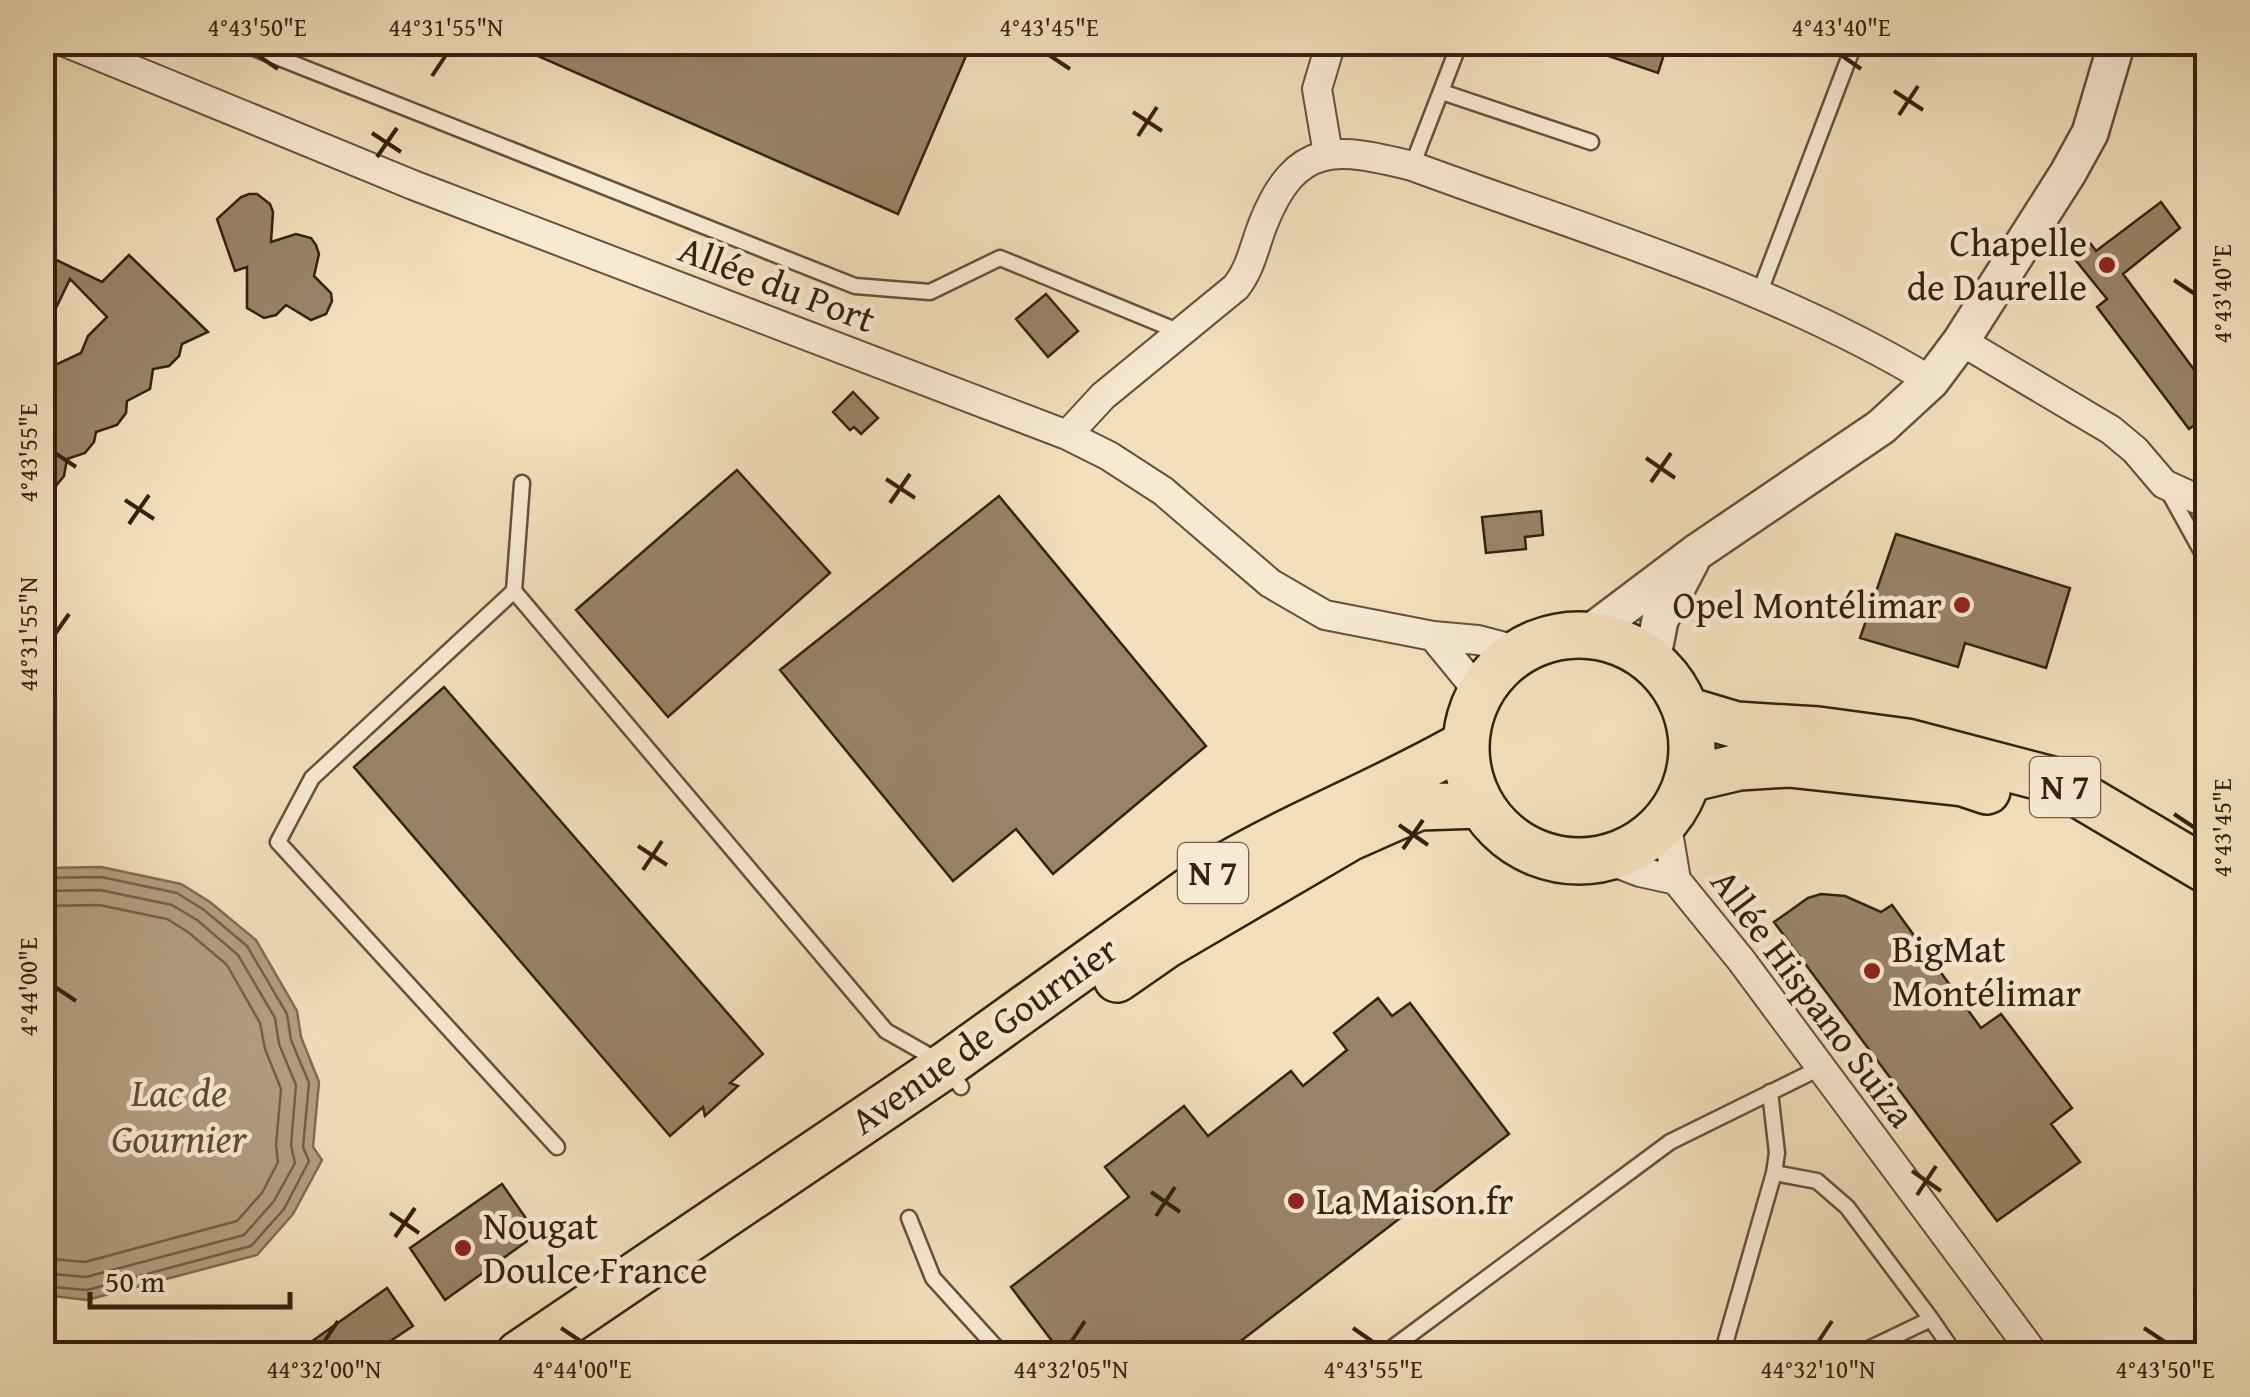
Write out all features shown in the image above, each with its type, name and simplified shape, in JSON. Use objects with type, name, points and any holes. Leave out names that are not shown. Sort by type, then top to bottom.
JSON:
[{"type":"main road","points":[[1587,635],[1614,640],[1652,661],[1670,680],[1686,710],[1692,733],[1688,779],[1666,820],[1644,841],[1606,858],[1564,861],[1525,848],[1492,822],[1480,805],[1466,766],[1466,744],[1470,715],[1499,668],[1520,651],[1556,637],[1587,635]]},
{"type":"main road","name":"N 7","points":[[1686,710],[1736,724],[1907,742],[2056,782],[2208,874]]},
{"type":"main road","name":"Avenue de Gournier","points":[[566,1354],[953,1076],[1218,870],[1466,744]]},
{"type":"main road","name":"N 7","points":[[1688,779],[1738,767],[1789,764],[1962,783],[2051,810],[2208,874]]},
{"type":"main road","name":"Avenue de Gournier","points":[[519,1354],[953,1076],[1304,862],[1419,807],[1480,805]]},
{"type":"street","name":"Allée du Port","points":[[66,42],[412,186],[1066,435],[1163,491],[1270,583],[1325,615],[1434,636],[1478,640],[1520,651]]},
{"type":"street","points":[[1328,154],[1317,90],[1332,42]]},
{"type":"street","points":[[1587,635],[1697,552],[1881,428],[1931,381],[1961,342],[2068,173],[2090,133],[2116,48]]},
{"type":"street","points":[[1066,435],[1104,396],[1236,288],[1248,271],[1280,186],[1313,159],[1356,152],[1412,166],[1759,294],[1870,344],[1931,381]]},
{"type":"street","points":[[1961,342],[2111,430],[2135,450],[2164,484],[2208,504]]},
{"type":"street","points":[[1652,661],[1660,620],[1697,552]]},
{"type":"street","points":[[1434,636],[1469,680],[1482,690]]},
{"type":"street","name":"Allée Hispano Suiza","points":[[1666,820],[1676,880],[2034,1354]]},
{"type":"street","name":"Allée Hispano Suiza","points":[[1606,858],[1640,872],[1676,880]]},
{"type":"lane","points":[[239,42],[855,286],[930,292],[1000,258],[1180,332]]},
{"type":"lane","points":[[1412,166],[1460,42]]},
{"type":"lane","points":[[1759,294],[1855,42]]},
{"type":"lane","points":[[1442,92],[1591,142]]},
{"type":"lane","points":[[522,483],[514,592],[312,778],[278,842],[557,1147]]},
{"type":"lane","points":[[2164,484],[2208,562]]},
{"type":"lane","points":[[514,592],[886,1031],[953,1076]]},
{"type":"lane","points":[[1384,1354],[1670,1142],[1820,1068]]},
{"type":"lane","points":[[1722,1354],[1774,1173],[1777,1153],[1770,1092]]},
{"type":"lane","points":[[1774,1173],[1818,1181],[1847,1207],[1956,1354]]},
{"type":"lane","points":[[909,1218],[933,1278],[1002,1354]]},
{"type":"lane","points":[[1858,1354],[1930,1319]]},
{"type":"water","name":"Lac de Gournier","points":[[101,867],[181,884],[256,940],[297,1011],[301,1037],[319,1082],[313,1147],[322,1160],[293,1214],[257,1255],[87,1300],[43,1295],[42,868]]},
{"type":"building","points":[[506,42],[972,42],[898,214]]},
{"type":"building","points":[[1580,42],[1668,42],[1658,73],[1579,46]]},
{"type":"building","points":[[249,194],[257,194],[270,204],[271,242],[296,234],[311,238],[316,245],[319,254],[314,276],[331,293],[326,314],[311,320],[286,305],[276,315],[264,318],[247,308],[247,267],[235,271],[217,219]]},
{"type":"building","points":[[2161,202],[2180,228],[2123,274],[2198,375],[2208,368],[2208,415],[2189,429],[2097,307],[2107,299],[2073,257],[2091,244],[2096,251]]},
{"type":"building","points":[[42,253],[102,282],[129,255],[208,332],[182,344],[179,356],[169,366],[153,369],[150,389],[127,401],[126,413],[117,425],[96,432],[85,453],[67,459],[64,476],[42,503],[42,371],[81,353],[88,336],[107,317],[70,279],[42,337]]},
{"type":"building","points":[[1046,294],[1078,331],[1048,357],[1016,319]]},
{"type":"building","points":[[853,392],[878,418],[861,434],[854,427],[850,430],[833,412]]},
{"type":"building","points":[[737,470],[830,573],[668,717],[576,610]]},
{"type":"building","points":[[999,496],[1206,746],[1053,874],[1016,829],[953,881],[780,670]]},
{"type":"building","points":[[1541,511],[1543,535],[1525,537],[1526,549],[1486,553],[1482,517]]},
{"type":"building","points":[[1896,534],[2070,588],[2046,668],[1965,643],[1958,667],[1860,638]]},
{"type":"building","points":[[444,687],[763,1054],[730,1083],[738,1086],[705,1116],[703,1107],[670,1136],[354,767]]},
{"type":"building","points":[[1821,894],[1845,896],[1881,912],[1892,905],[1981,1028],[2001,1014],[2072,1108],[2051,1124],[2080,1162],[1997,1221],[1774,922],[1808,898]]},
{"type":"building","points":[[1378,998],[1392,1016],[1410,1003],[1509,1134],[1224,1354],[1062,1354],[1011,1287],[1129,1197],[1105,1167],[1184,1106],[1208,1136],[1291,1071],[1303,1086],[1347,1050],[1334,1033]]},
{"type":"building","points":[[502,1184],[537,1234],[445,1300],[410,1248]]},
{"type":"building","points":[[387,1288],[413,1326],[371,1354],[294,1354]]},
{"type":"place","name":"Chapelle de Daurelle","points":[[2107,265]]},
{"type":"place","name":"Opel Montélimar","points":[[1962,605]]},
{"type":"place","name":"BigMat Montélimar","points":[[1872,971]]},
{"type":"place","name":"La Maison.fr","points":[[1296,1201]]},
{"type":"place","name":"Nougat Doulce France","points":[[463,1248]]}]
